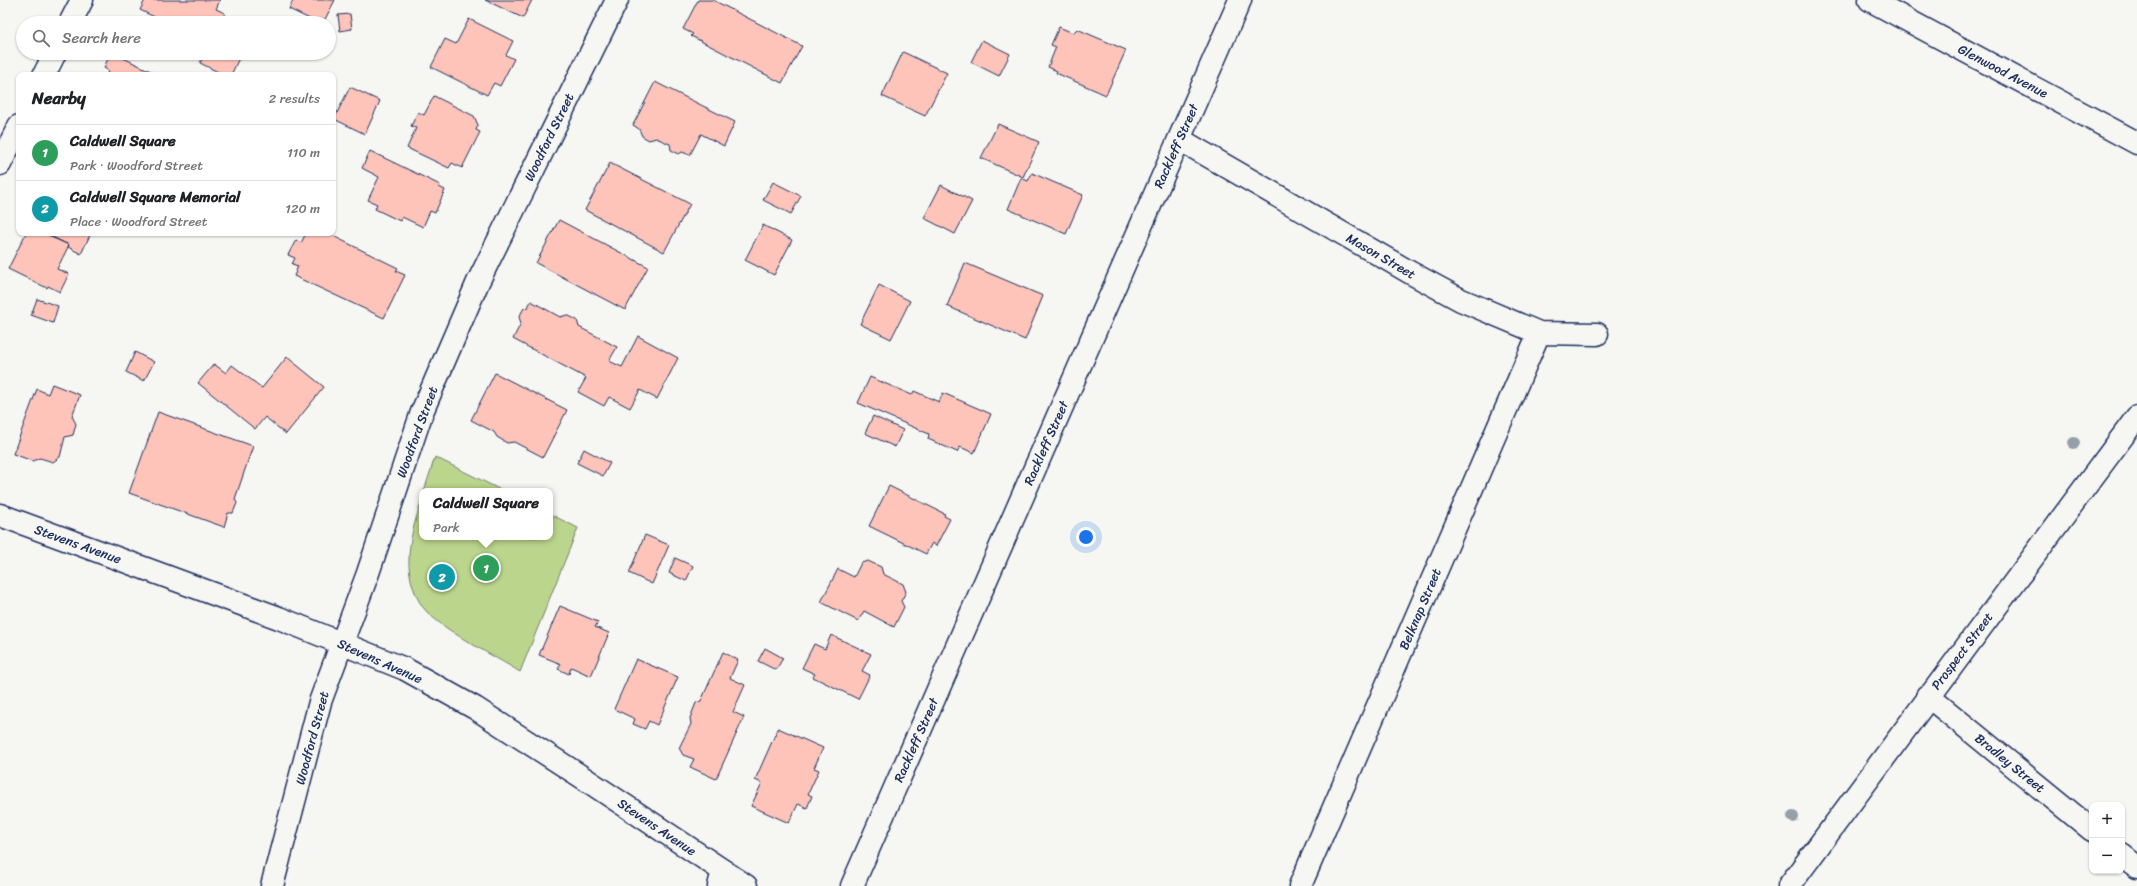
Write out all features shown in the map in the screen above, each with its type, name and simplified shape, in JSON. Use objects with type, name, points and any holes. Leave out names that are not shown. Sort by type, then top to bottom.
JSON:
[{"type":"street","points":[[74,16],[82,0]]},
{"type":"street","name":"Woodford Street","points":[[272,886],[320,702],[368,573],[422,412],[478,282],[617,0]]},
{"type":"street","name":"Rackleff Street","points":[[852,886],[1240,0]]},
{"type":"street","name":"Glenwood Avenue","points":[[1870,0],[2137,142]]},
{"type":"street","points":[[46,72],[52,60]]},
{"type":"street","points":[[0,164],[16,132]]},
{"type":"street","name":"Mason Street","points":[[1179,139],[1417,277],[1461,300],[1539,332],[1597,334]]},
{"type":"street","name":"Belknap Street","points":[[1300,886],[1539,332]]},
{"type":"street","name":"Prospect Street","points":[[1789,886],[1928,696],[2137,417]]},
{"type":"street","name":"Stevens Avenue","points":[[0,515],[279,618],[405,669],[475,708],[721,878],[746,886]]},
{"type":"street","name":"Bradley Street","points":[[1928,696],[2089,828]]},
{"type":"street","points":[[2125,857],[2137,867]]},
{"type":"green space","points":[[435,457],[497,488],[425,488]]},
{"type":"green space","points":[[419,508],[419,540],[553,540],[553,516],[578,528],[520,672],[447,628],[436,620],[423,607],[413,587],[409,566],[409,551]]},
{"type":"building","points":[[145,0],[220,0],[216,9],[225,13],[224,16],[152,16],[140,10]]},
{"type":"building","points":[[293,0],[335,0],[327,16],[304,16],[289,9]]},
{"type":"building","points":[[485,0],[532,0],[523,18]]},
{"type":"building","points":[[698,0],[713,0],[802,46],[782,83],[691,36],[693,34],[683,29]]},
{"type":"building","points":[[350,14],[352,29],[340,31],[338,15]]},
{"type":"building","points":[[469,19],[513,41],[506,55],[514,59],[500,86],[494,83],[487,95],[431,67],[445,39],[456,44]]},
{"type":"building","points":[[1059,27],[1073,33],[1077,29],[1126,50],[1106,95],[1056,73],[1057,71],[1048,67],[1056,47],[1051,45]]},
{"type":"building","points":[[982,40],[1010,54],[999,76],[971,62]]},
{"type":"building","points":[[903,52],[947,73],[925,116],[882,96]]},
{"type":"building","points":[[107,60],[128,60],[153,72],[108,72],[104,68]]},
{"type":"building","points":[[202,60],[238,60],[232,72],[218,72],[200,63]]},
{"type":"building","points":[[655,82],[735,122],[724,146],[701,134],[690,155],[682,152],[679,154],[671,150],[670,144],[656,138],[649,140],[642,136],[639,129],[633,125]]},
{"type":"building","points":[[350,87],[380,101],[365,134],[336,120],[336,115]]},
{"type":"building","points":[[434,96],[474,116],[478,125],[476,130],[480,132],[462,168],[452,163],[449,168],[407,148],[416,128],[411,126],[418,112],[424,115]]},
{"type":"building","points":[[998,124],[1039,142],[1023,177],[981,158]]},
{"type":"building","points":[[370,151],[440,185],[439,187],[445,190],[435,213],[430,211],[423,227],[402,217],[400,221],[375,209],[377,204],[368,200],[379,177],[362,168]]},
{"type":"building","points":[[610,163],[690,204],[664,252],[585,210]]},
{"type":"building","points":[[1032,173],[1083,195],[1066,234],[1008,209],[1021,178],[1028,181]]},
{"type":"building","points":[[773,182],[801,196],[791,214],[763,200]]},
{"type":"building","points":[[941,185],[972,201],[955,234],[924,218]]},
{"type":"building","points":[[559,220],[648,267],[625,310],[536,263]]},
{"type":"building","points":[[763,225],[792,240],[774,275],[745,260]]},
{"type":"building","points":[[24,236],[50,236],[69,245],[57,269],[69,274],[60,292],[48,286],[47,288],[8,269]]},
{"type":"building","points":[[90,236],[81,254],[68,247],[69,245],[51,237]]},
{"type":"building","points":[[304,236],[333,236],[398,268],[396,271],[405,275],[384,318],[294,276],[298,266],[292,264],[295,258],[288,255],[296,240],[301,243]]},
{"type":"building","points":[[965,263],[1043,296],[1025,340],[947,306]]},
{"type":"building","points":[[879,285],[910,301],[891,339],[860,324]]},
{"type":"building","points":[[37,299],[58,306],[53,323],[31,315]]},
{"type":"building","points":[[531,301],[560,317],[567,315],[577,320],[579,327],[617,347],[609,361],[622,367],[638,336],[678,358],[657,399],[640,390],[630,408],[609,397],[604,406],[578,392],[586,378],[513,339],[521,323],[519,317],[524,308],[528,307]]},
{"type":"building","points":[[135,352],[154,362],[144,381],[126,372]]},
{"type":"building","points":[[287,357],[324,387],[286,434],[265,417],[255,429],[198,383],[214,364],[226,373],[232,365],[262,388]]},
{"type":"building","points":[[495,373],[567,410],[543,457],[514,442],[507,443],[497,437],[494,432],[471,420]]},
{"type":"building","points":[[870,377],[912,395],[914,391],[939,402],[943,393],[991,414],[974,453],[960,447],[957,452],[928,439],[929,434],[858,403]]},
{"type":"building","points":[[52,384],[80,395],[72,416],[76,424],[73,435],[65,437],[60,457],[53,462],[40,458],[33,461],[13,454],[37,389],[48,394]]},
{"type":"building","points":[[158,412],[253,446],[235,499],[237,503],[233,513],[228,513],[224,527],[129,493]]},
{"type":"building","points":[[873,416],[903,430],[895,447],[865,433]]},
{"type":"building","points":[[584,449],[610,463],[603,476],[577,463]]},
{"type":"building","points":[[889,486],[945,514],[944,516],[950,519],[936,546],[932,543],[926,554],[869,526]]},
{"type":"building","points":[[645,535],[669,545],[652,584],[629,573]]},
{"type":"building","points":[[675,558],[693,566],[686,581],[669,573]]},
{"type":"building","points":[[868,561],[881,567],[883,574],[903,584],[906,592],[901,601],[904,607],[894,627],[864,611],[858,621],[821,602],[838,569],[854,577],[861,563]]},
{"type":"building","points":[[560,606],[598,622],[595,627],[609,633],[591,676],[571,667],[569,674],[558,669],[561,664],[539,655]]},
{"type":"building","points":[[831,635],[871,654],[862,671],[870,675],[858,699],[813,677],[815,674],[802,668],[814,644],[825,649]]},
{"type":"building","points":[[765,648],[783,658],[776,670],[758,661]]},
{"type":"building","points":[[723,652],[738,660],[730,678],[745,685],[733,712],[744,717],[716,779],[690,767],[694,759],[683,755],[679,748],[691,724],[690,718],[696,703],[701,701]]},
{"type":"building","points":[[636,659],[678,677],[657,725],[649,721],[645,729],[633,724],[635,719],[614,709]]},
{"type":"building","points":[[778,728],[823,748],[814,768],[819,770],[808,794],[812,796],[807,808],[798,804],[789,823],[751,806],[762,783],[755,780]]},
{"type":"place","name":"Caldwell Square","points":[[486,568]]},
{"type":"place","name":"Caldwell Square Memorial","points":[[442,577]]}]
